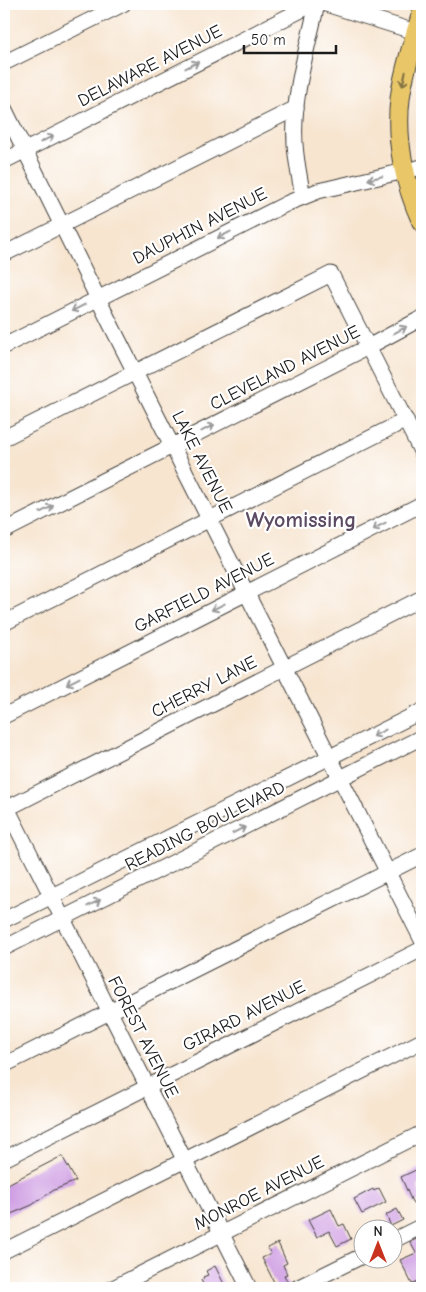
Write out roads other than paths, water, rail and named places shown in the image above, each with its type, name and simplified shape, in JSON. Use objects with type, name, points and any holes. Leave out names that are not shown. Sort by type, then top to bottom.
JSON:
[{"type":"main road","points":[[422,14],[419,33],[400,98],[398,126],[414,169],[407,185],[422,222]]},
{"type":"street","points":[[4,63],[123,4]]},
{"type":"street","name":"DELAWARE AVENUE","points":[[4,161],[313,4]]},
{"type":"street","points":[[303,197],[295,152],[296,108],[298,84],[317,4]]},
{"type":"street","points":[[326,4],[419,33]]},
{"type":"street","name":"LAKE AVENUE","points":[[4,108],[422,940]]},
{"type":"street","points":[[4,254],[296,108]]},
{"type":"street","name":"DAUPHIN AVENUE","points":[[4,346],[303,197],[318,191],[414,169]]},
{"type":"street","points":[[4,438],[331,274],[422,453]]},
{"type":"street","name":"CLEVELAND AVENUE","points":[[4,531],[422,318]]},
{"type":"street","points":[[4,622],[406,420]]},
{"type":"street","name":"GARFIELD AVENUE","points":[[4,716],[422,504]]},
{"type":"street","name":"CHERRY LANE","points":[[5,807],[422,598]]},
{"type":"street","name":"READING BOULEVARD","points":[[4,920],[422,711]]},
{"type":"street","name":"READING BOULEVARD","points":[[4,948],[422,737]]},
{"type":"street","name":"FOREST AVENUE","points":[[5,807],[250,1288]]},
{"type":"street","points":[[4,1065],[422,855]]},
{"type":"street","name":"GIRARD AVENUE","points":[[4,1158],[422,949]]},
{"type":"street","points":[[4,1251],[422,1041]]},
{"type":"street","name":"MONROE AVENUE","points":[[113,1288],[422,1133]]},
{"type":"street","points":[[404,1235],[422,1226]]},
{"type":"street","points":[[297,1288],[354,1260]]},
{"type":"district","name":"Wyomissing","points":[[301,520]]}]
